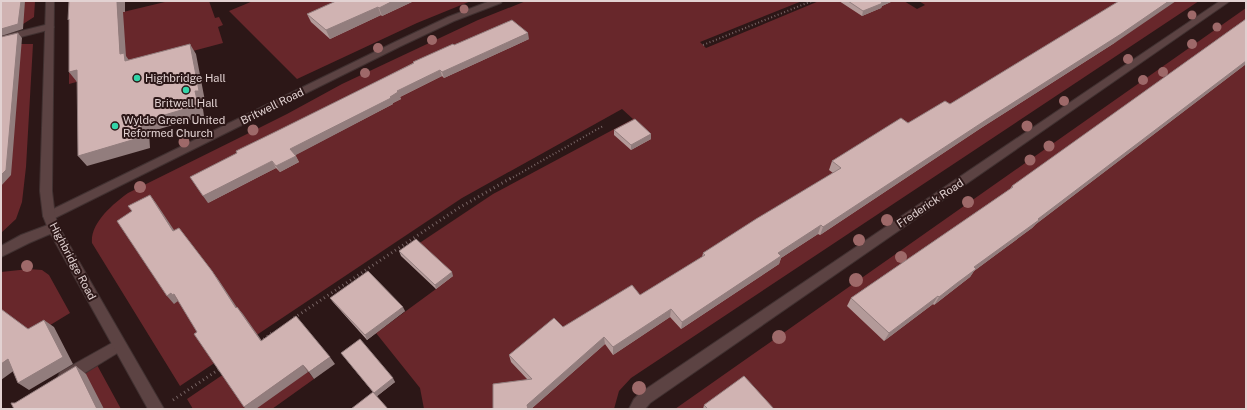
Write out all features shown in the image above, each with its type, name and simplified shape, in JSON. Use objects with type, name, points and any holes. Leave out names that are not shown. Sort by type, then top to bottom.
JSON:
[{"type":"street","name":"Highbridge Road","points":[[50,1],[46,191],[49,216],[53,228],[119,345],[161,407]]},
{"type":"street","name":"Britwell Road","points":[[49,216],[450,19],[498,1]]},
{"type":"street","name":"Frederick Road","points":[[637,409],[639,404],[645,398],[1226,1]]},
{"type":"street","points":[[1,39],[50,27]]},
{"type":"street","points":[[1,252],[25,239],[53,228]]},
{"type":"street","points":[[52,385],[119,345]]},
{"type":"path","points":[[704,45],[812,1]]},
{"type":"path","points":[[292,320],[457,209],[603,126]]},
{"type":"path","points":[[259,342],[278,329]]},
{"type":"path","points":[[161,407],[226,365]]},
{"type":"shaded area","points":[[1,1],[35,1],[34,17],[20,26]]},
{"type":"shaded area","points":[[169,1],[209,1],[215,18],[219,17],[223,25],[218,27],[223,43],[69,84],[69,25]]},
{"type":"shaded area","points":[[253,1],[471,1],[417,23],[297,79],[229,11]]},
{"type":"shaded area","points":[[526,1],[802,1],[700,42],[706,48],[819,1],[904,1],[917,9],[925,5],[919,1],[1199,1],[631,378],[619,391],[614,409],[424,409],[420,388],[376,333],[436,289],[418,244],[493,194],[633,119],[622,109],[462,198],[180,386],[92,243],[92,236],[95,228],[109,208],[128,193],[287,114],[342,84],[478,20]]},
{"type":"shaded area","points":[[1246,8],[1246,409],[675,409]]},
{"type":"shaded area","points":[[16,44],[33,44],[26,167],[22,202],[16,219],[1,233],[1,47]]},
{"type":"shaded area","points":[[29,269],[42,270],[49,275],[70,313],[1,355],[1,272]]},
{"type":"shaded area","points":[[280,336],[314,379],[272,409],[193,409],[187,399]]},
{"type":"shaded area","points":[[97,365],[121,409],[24,409]]},
{"type":"building","points":[[1,1],[21,1],[18,24],[1,29]]},
{"type":"building","points":[[69,1],[118,1],[120,54],[124,53],[125,61],[190,44],[199,91],[195,91],[198,105],[141,122],[142,137],[78,156],[77,70],[69,72]]},
{"type":"building","points":[[336,1],[393,1],[326,30],[307,14]]},
{"type":"building","points":[[848,1],[883,1],[881,2],[883,3],[863,11]]},
{"type":"building","points":[[1119,1],[1169,1],[1121,34],[986,120],[823,227],[821,225],[778,253],[781,256],[682,322],[671,309],[613,347],[604,337],[527,405],[528,409],[493,409],[493,384],[532,379],[509,355],[554,318],[563,327],[632,285],[640,295],[705,255],[703,253],[756,219],[841,168],[832,161],[901,118],[908,123],[945,101],[950,104]]},
{"type":"building","points":[[1246,19],[1246,61],[1038,219],[1039,220],[974,267],[976,269],[889,333],[851,298],[1013,187],[1012,186]]},
{"type":"building","points":[[512,20],[528,33],[442,72],[440,70],[397,91],[398,92],[390,97],[391,98],[290,149],[296,156],[276,166],[272,161],[203,196],[190,177],[237,153],[236,151],[414,63],[413,62]]},
{"type":"building","points":[[18,33],[6,170],[1,175],[1,37]]},
{"type":"building","points":[[635,119],[651,134],[631,145],[614,130]]},
{"type":"building","points":[[150,195],[173,231],[179,228],[212,271],[236,308],[237,307],[261,341],[296,316],[330,357],[309,372],[303,365],[244,407],[194,334],[197,332],[174,294],[172,295],[171,293],[167,296],[117,221],[132,211],[128,206]]},
{"type":"building","points":[[416,239],[452,272],[435,285],[399,251]]},
{"type":"building","points":[[368,271],[403,307],[365,335],[330,298]]},
{"type":"building","points":[[1,309],[28,329],[44,320],[63,357],[18,383],[8,359],[1,364]]},
{"type":"building","points":[[360,339],[393,378],[374,393],[341,353]]},
{"type":"building","points":[[76,366],[97,409],[14,409],[11,403],[15,403]]},
{"type":"building","points":[[744,376],[774,409],[708,409],[704,405]]},
{"type":"building","points":[[373,392],[388,409],[351,409]]},
{"type":"place","name":"Highbridge Hall","points":[[137,78]]},
{"type":"place","name":"Britwell Hall","points":[[186,90]]},
{"type":"place","name":"Wylde Green United Reformed Church","points":[[115,126]]}]
